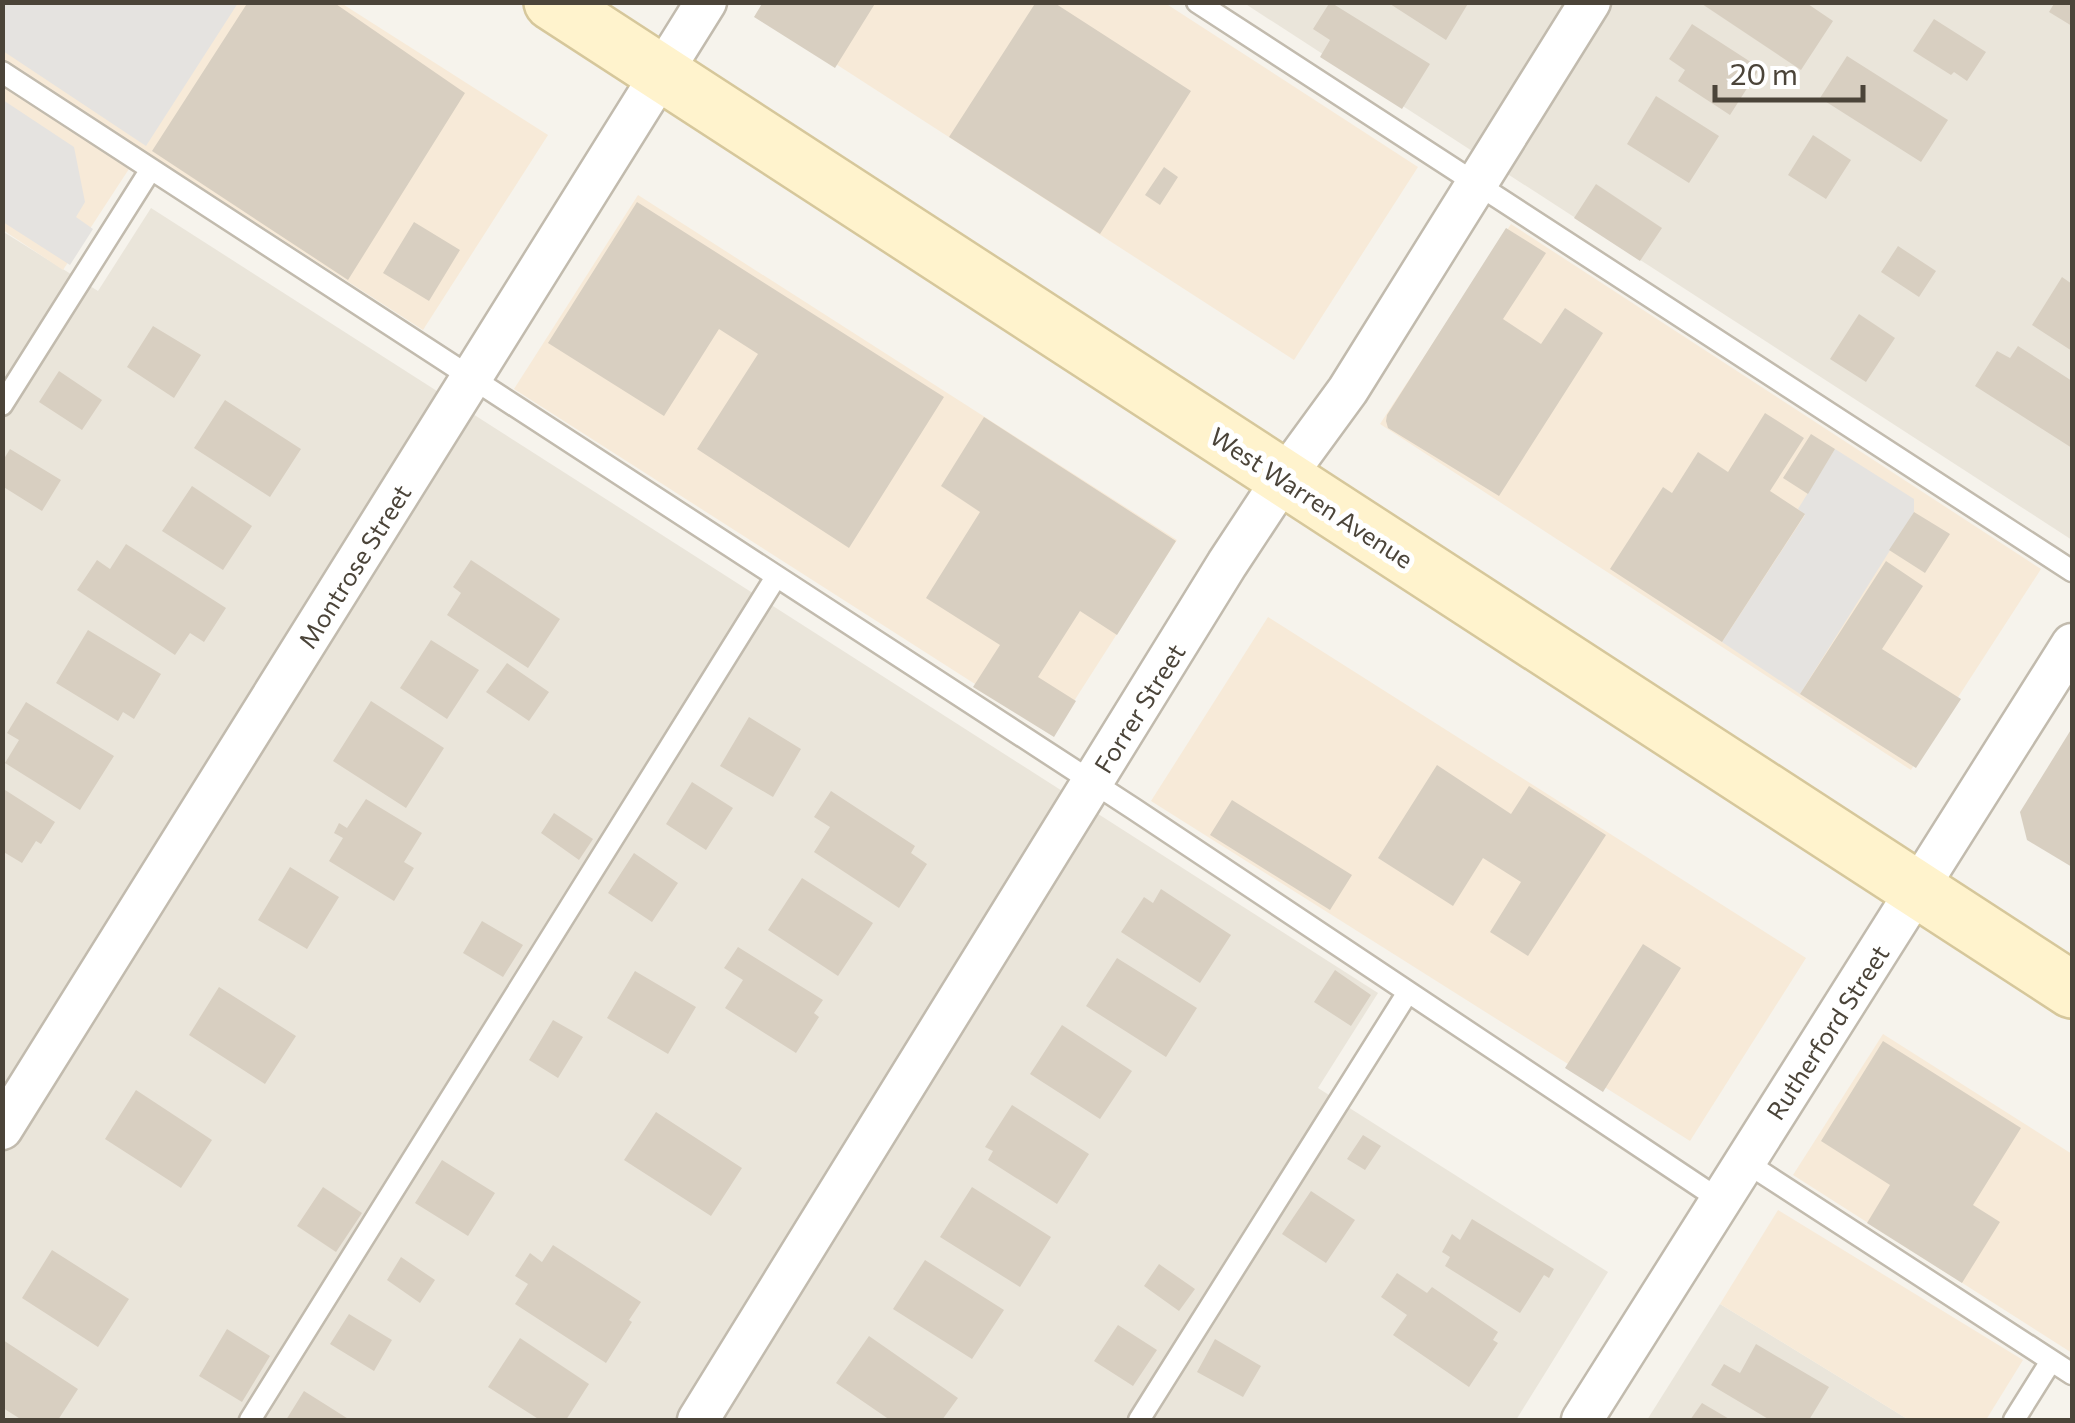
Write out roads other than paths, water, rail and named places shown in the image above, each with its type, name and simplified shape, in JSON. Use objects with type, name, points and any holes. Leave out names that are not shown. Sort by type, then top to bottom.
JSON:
[{"type":"main road","name":"West Warren Avenue","points":[[552,2],[2072,990]]},
{"type":"street","name":"Montrose Street","points":[[2,1129],[706,2]]},
{"type":"street","name":"Forrer Street","points":[[698,1420],[1283,479],[1348,390],[1590,2]]},
{"type":"street","name":"Rutherford Street","points":[[1582,1420],[2072,644]]},
{"type":"lane","points":[[1197,2],[2072,571]]},
{"type":"lane","points":[[2,72],[1092,784],[1720,1200]]},
{"type":"lane","points":[[2,406],[151,169]]},
{"type":"lane","points":[[250,1420],[776,578]]},
{"type":"lane","points":[[1140,1420],[1408,992]]},
{"type":"lane","points":[[1744,1162],[2072,1374]]},
{"type":"lane","points":[[2014,1420],[2051,1360]]}]
